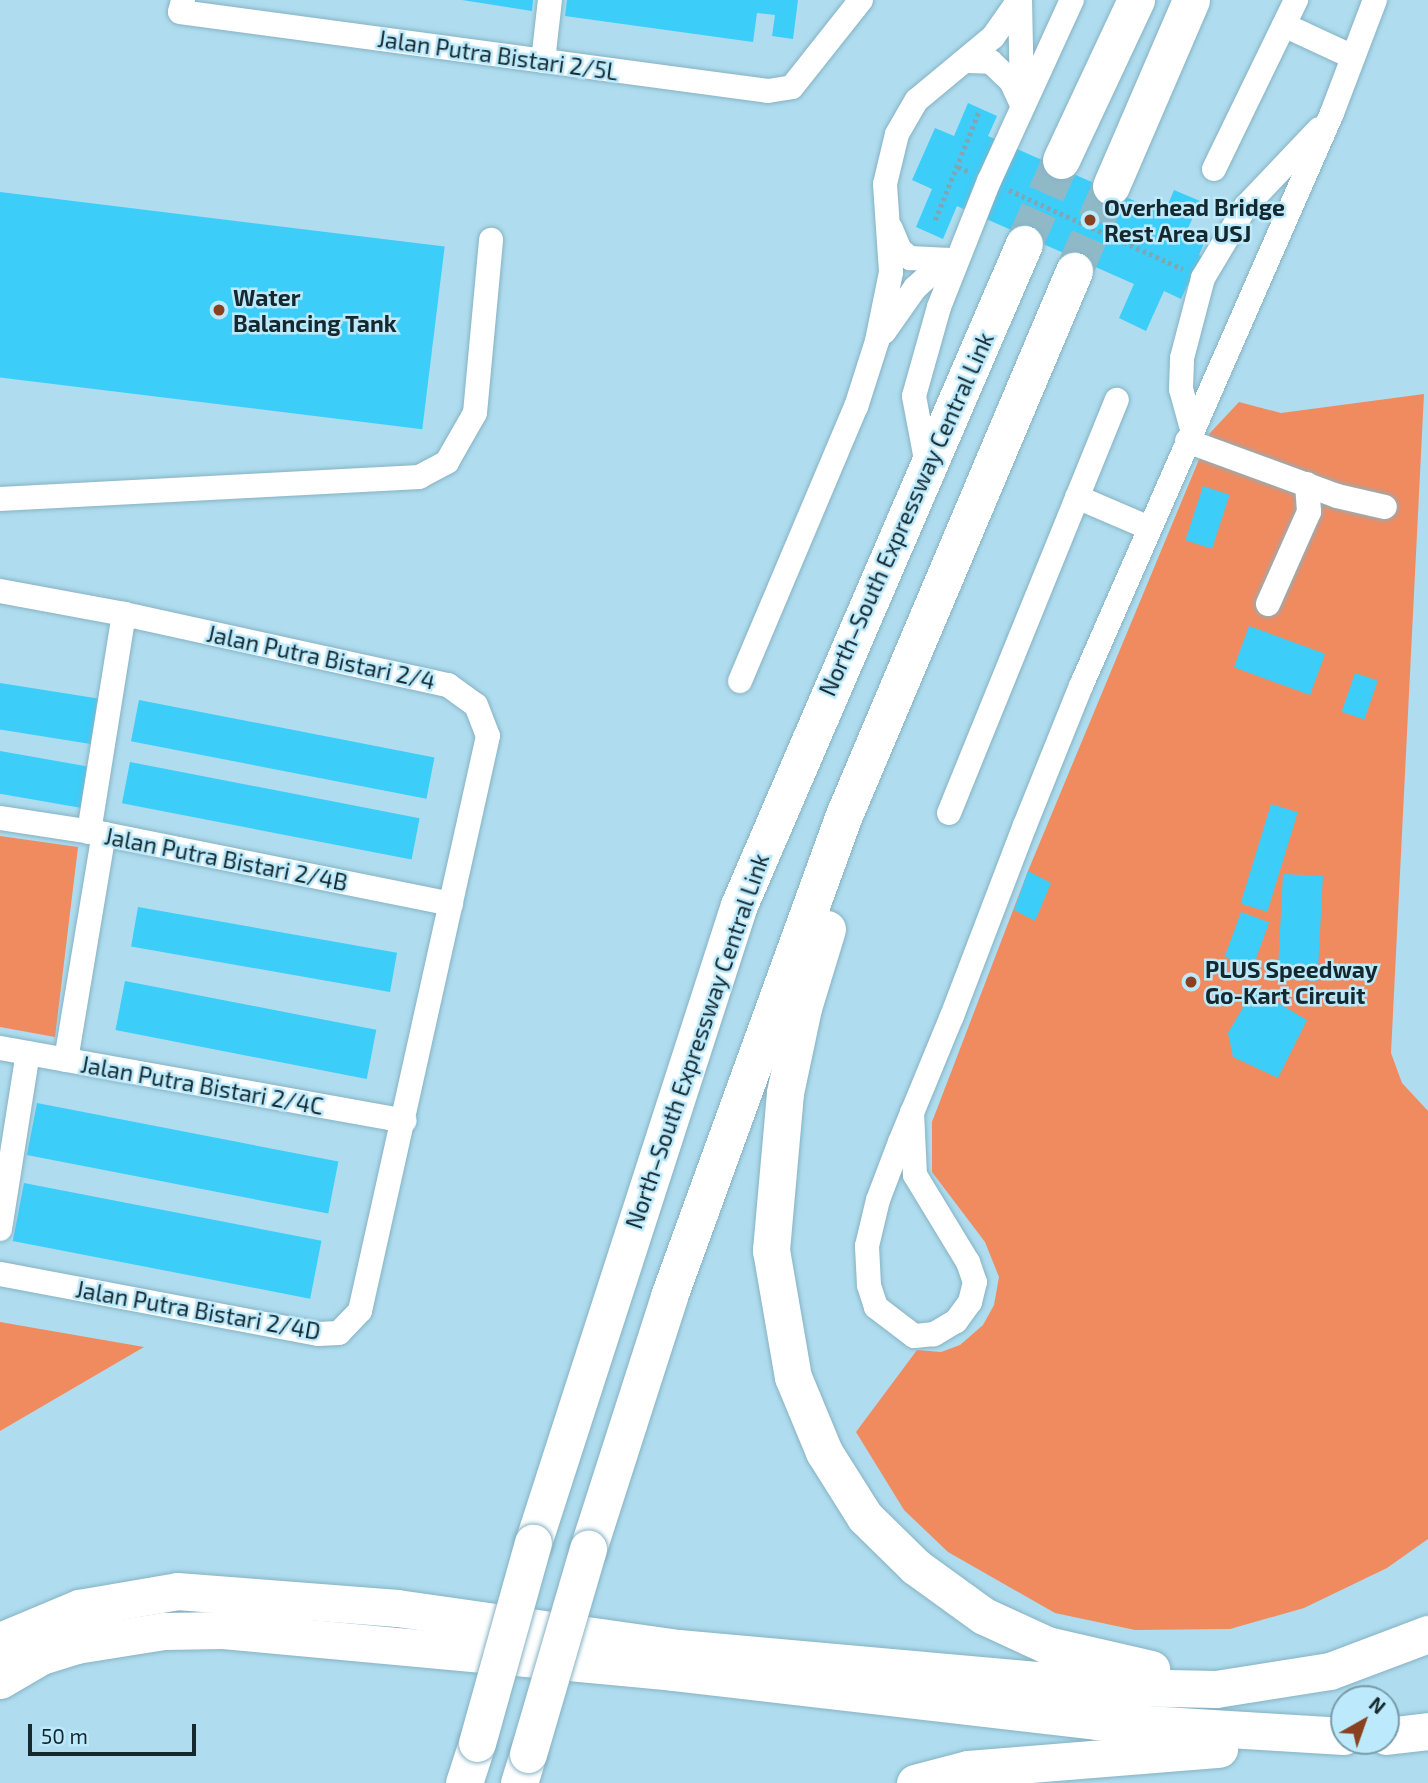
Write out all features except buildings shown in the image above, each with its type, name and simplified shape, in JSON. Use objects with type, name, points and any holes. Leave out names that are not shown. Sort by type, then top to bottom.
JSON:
[{"type":"highway","points":[[1061,160],[1136,0]]},
{"type":"highway","points":[[1111,186],[1191,0]]},
{"type":"highway","name":"North–South Expressway Central Link","points":[[464,1783],[533,1543],[739,905],[1024,244]]},
{"type":"highway","points":[[524,1768],[588,1549],[669,1296],[844,814],[1074,271]]},
{"type":"highway","points":[[844,814],[839,890],[803,1008],[785,1093],[771,1250],[793,1377],[824,1452],[865,1517],[916,1567],[984,1616],[1047,1645],[1134,1667],[1233,1675],[1257,1685]]},
{"type":"highway","points":[[0,1641],[36,1622],[79,1608],[177,1591],[397,1608],[678,1648],[1117,1687],[1257,1685],[1330,1671],[1428,1634]]},
{"type":"highway","points":[[0,1680],[41,1656],[76,1645],[164,1631],[223,1630],[673,1672],[1097,1721],[1330,1736]]},
{"type":"highway","points":[[1400,1734],[1428,1731]]},
{"type":"highway","points":[[915,1783],[968,1769],[1264,1744],[1300,1736]]},
{"type":"street","points":[[543,61],[550,0]]},
{"type":"street","name":"Jalan Putra Bistari 2/5L","points":[[181,6],[543,61],[768,91],[792,87],[862,0]]},
{"type":"street","points":[[740,681],[856,407],[877,341],[891,272],[890,225],[884,184],[904,117],[932,85],[967,61],[993,37],[1019,0]]},
{"type":"street","points":[[1019,0],[1022,106]]},
{"type":"street","points":[[927,465],[914,396],[951,259],[1072,0]]},
{"type":"street","points":[[1214,169],[1296,0]]},
{"type":"street","points":[[912,1112],[915,1175],[968,1262],[975,1282],[970,1302],[956,1321],[933,1334],[914,1336],[876,1307],[869,1285],[867,1246],[878,1200],[912,1112],[1030,812],[1189,435],[1328,121],[1375,0]]},
{"type":"street","points":[[1284,24],[1353,57]]},
{"type":"street","points":[[967,61],[991,62],[1011,81],[1022,106]]},
{"type":"street","points":[[1189,435],[1181,389],[1182,358],[1203,278],[1245,206],[1328,121]]},
{"type":"street","points":[[890,225],[900,250],[910,258],[951,259]]},
{"type":"street","points":[[0,499],[419,477],[447,462],[475,413],[491,240]]},
{"type":"street","points":[[877,341],[915,288],[951,259]]},
{"type":"street","points":[[949,813],[1117,400]]},
{"type":"street","points":[[1189,435],[1307,484],[1385,507]]},
{"type":"street","points":[[1268,604],[1309,512],[1307,484]]},
{"type":"street","points":[[1077,497],[1149,528]]},
{"type":"street","name":"Jalan Putra Bistari 2/4","points":[[0,592],[124,614],[428,679],[466,695],[481,715],[488,736],[404,1121]]},
{"type":"street","points":[[66,1060],[124,614]]},
{"type":"street","name":"Jalan Putra Bistari 2/4B","points":[[0,818],[97,833],[451,904]]},
{"type":"street","name":"Jalan Putra Bistari 2/4C","points":[[0,1048],[404,1121]]},
{"type":"street","points":[[0,1229],[28,1053]]},
{"type":"street","name":"Jalan Putra Bistari 2/4D","points":[[0,1274],[318,1334],[339,1333],[360,1311],[369,1285],[404,1121]]},
{"type":"path","points":[[935,220],[979,111]]},
{"type":"path","points":[[958,167],[1203,278]]},
{"type":"shaded area","name":"PLUS Speedway Go-Kart Circuit","points":[[1424,394],[1391,1053],[1402,1083],[1428,1111],[1428,1539],[1387,1568],[1304,1608],[1230,1629],[1135,1630],[1055,1613],[948,1552],[904,1510],[856,1432],[917,1350],[941,1352],[960,1345],[983,1325],[994,1305],[999,1277],[985,1242],[932,1172],[932,1122],[1028,871],[1210,433],[1239,402],[1281,413]]},
{"type":"shaded area","points":[[0,836],[78,847],[55,1037],[0,1027]]},
{"type":"shaded area","points":[[0,1322],[144,1347],[0,1431]]},
{"type":"tunnel","points":[[1024,244],[1061,160]]},
{"type":"tunnel","points":[[1074,271],[1111,186]]},
{"type":"place","name":"Overhead Bridge Rest Area USJ","points":[[1090,220]]},
{"type":"place","name":"Water Balancing Tank","points":[[219,310]]},
{"type":"place","name":"PLUS Speedway Go-Kart Circuit","points":[[1191,982]]}]
